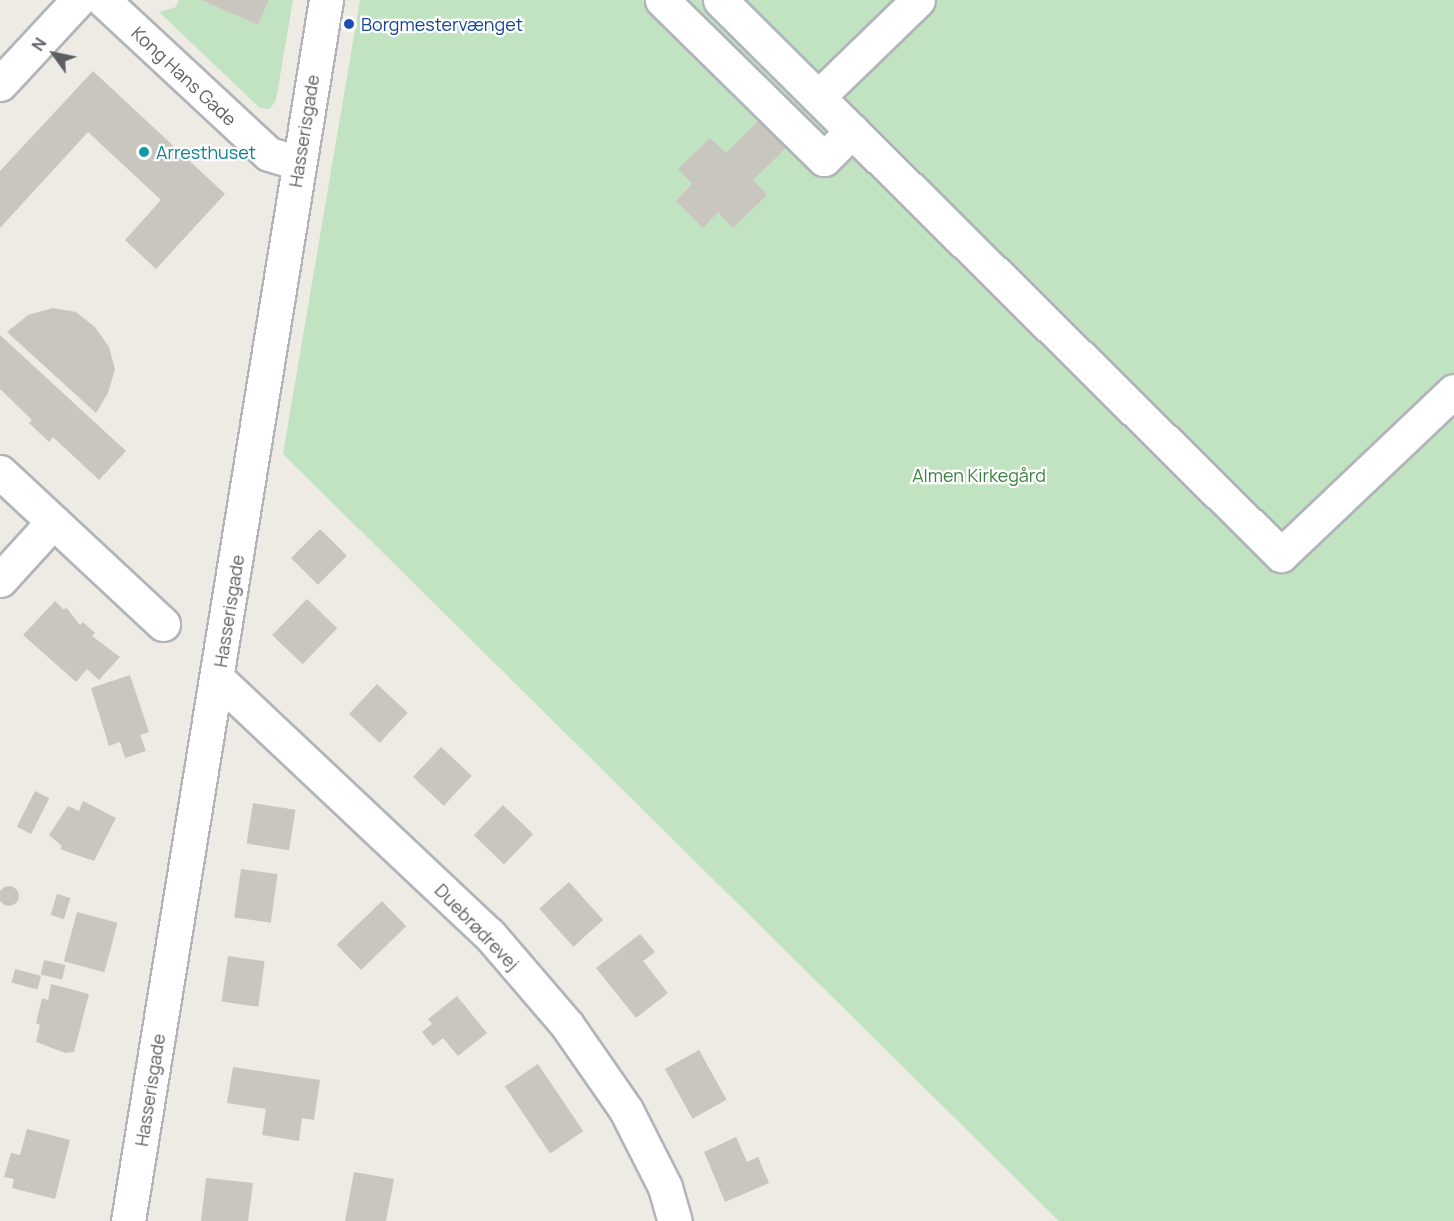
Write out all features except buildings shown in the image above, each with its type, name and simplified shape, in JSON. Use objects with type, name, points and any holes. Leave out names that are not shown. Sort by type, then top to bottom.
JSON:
[{"type":"street","points":[[0,84],[78,0]]},
{"type":"street","name":"Kong Hans Gade","points":[[103,0],[269,154],[299,163]]},
{"type":"street","name":"Hasserisgade","points":[[128,1221],[218,680],[326,0]]},
{"type":"street","points":[[662,0],[824,159],[852,131]]},
{"type":"street","points":[[720,0],[1281,555],[1454,391]]},
{"type":"street","points":[[818,97],[918,0]]},
{"type":"street","points":[[0,472],[163,624]]},
{"type":"street","points":[[0,580],[53,522]]},
{"type":"street","name":"Duebrødrevej","points":[[218,680],[489,934],[559,1016],[626,1110],[665,1186],[675,1221]]},
{"type":"green space","points":[[179,0],[201,0],[258,25],[269,0],[293,0],[276,100],[270,109],[260,108],[159,12],[176,7]]},
{"type":"green space","name":"Almen Kirkegård","points":[[360,0],[1454,0],[1454,1221],[1059,1221],[283,454]]},
{"type":"place","name":"Borgmestervænget","points":[[349,24]]},
{"type":"place","name":"Arresthuset","points":[[144,152]]}]
